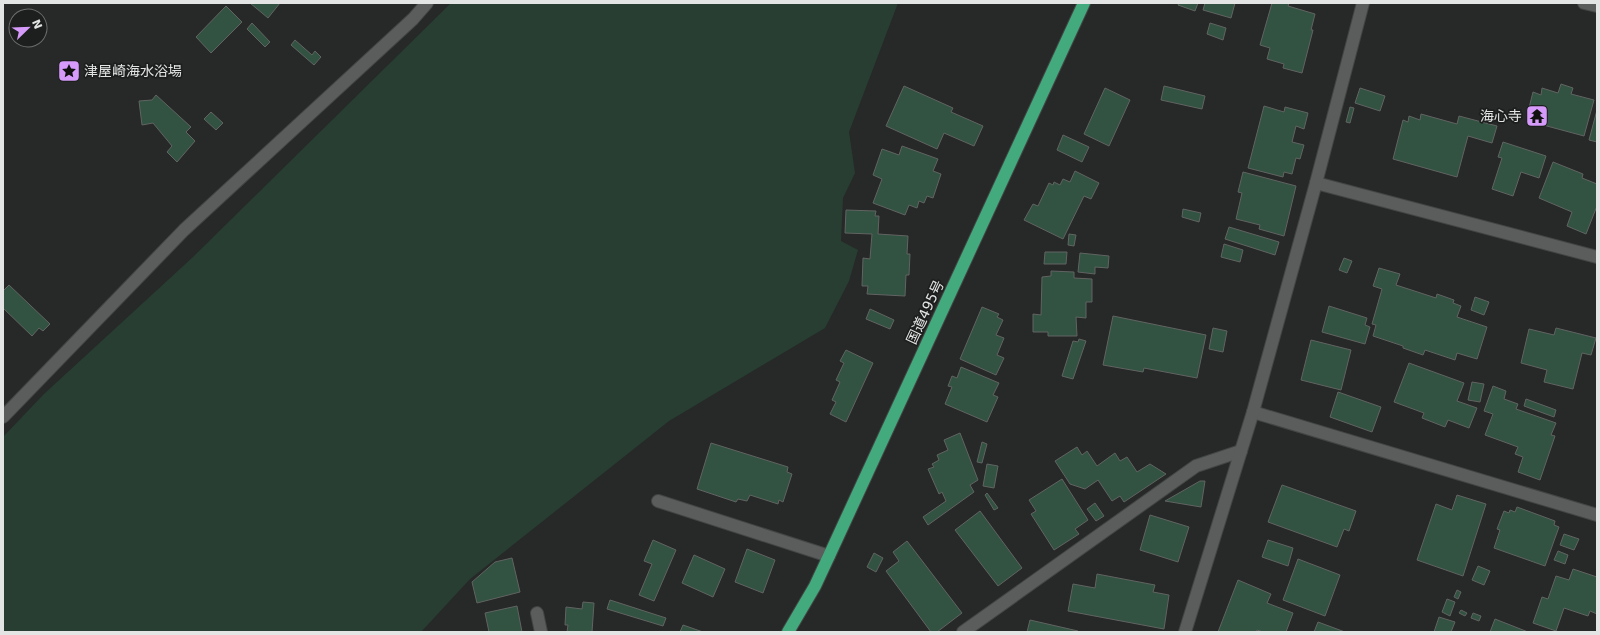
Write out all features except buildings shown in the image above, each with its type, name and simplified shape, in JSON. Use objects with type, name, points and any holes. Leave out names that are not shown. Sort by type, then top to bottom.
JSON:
[{"type":"highway","name":"国道495号","points":[[788,632],[815,586],[1084,3]]},
{"type":"street","points":[[3,417],[184,230],[413,20],[427,3]]},
{"type":"street","points":[[1185,632],[1253,412],[1316,183],[1363,3]]},
{"type":"street","points":[[1584,3],[1597,6]]},
{"type":"street","points":[[1316,183],[1597,257]]},
{"type":"street","points":[[1253,412],[1597,515]]},
{"type":"street","points":[[962,632],[1196,466],[1241,451]]},
{"type":"street","points":[[658,501],[829,556]]},
{"type":"street","points":[[537,613],[541,632]]},
{"type":"green space","points":[[451,3],[898,3],[849,132],[855,173],[843,198],[841,241],[858,250],[849,281],[825,328],[669,421],[470,579],[421,632],[3,632],[3,437],[44,394],[193,257]]},
{"type":"place","name":"津屋崎海水浴場","points":[[69,71]]},
{"type":"place","name":"海心寺","points":[[1537,116]]}]
